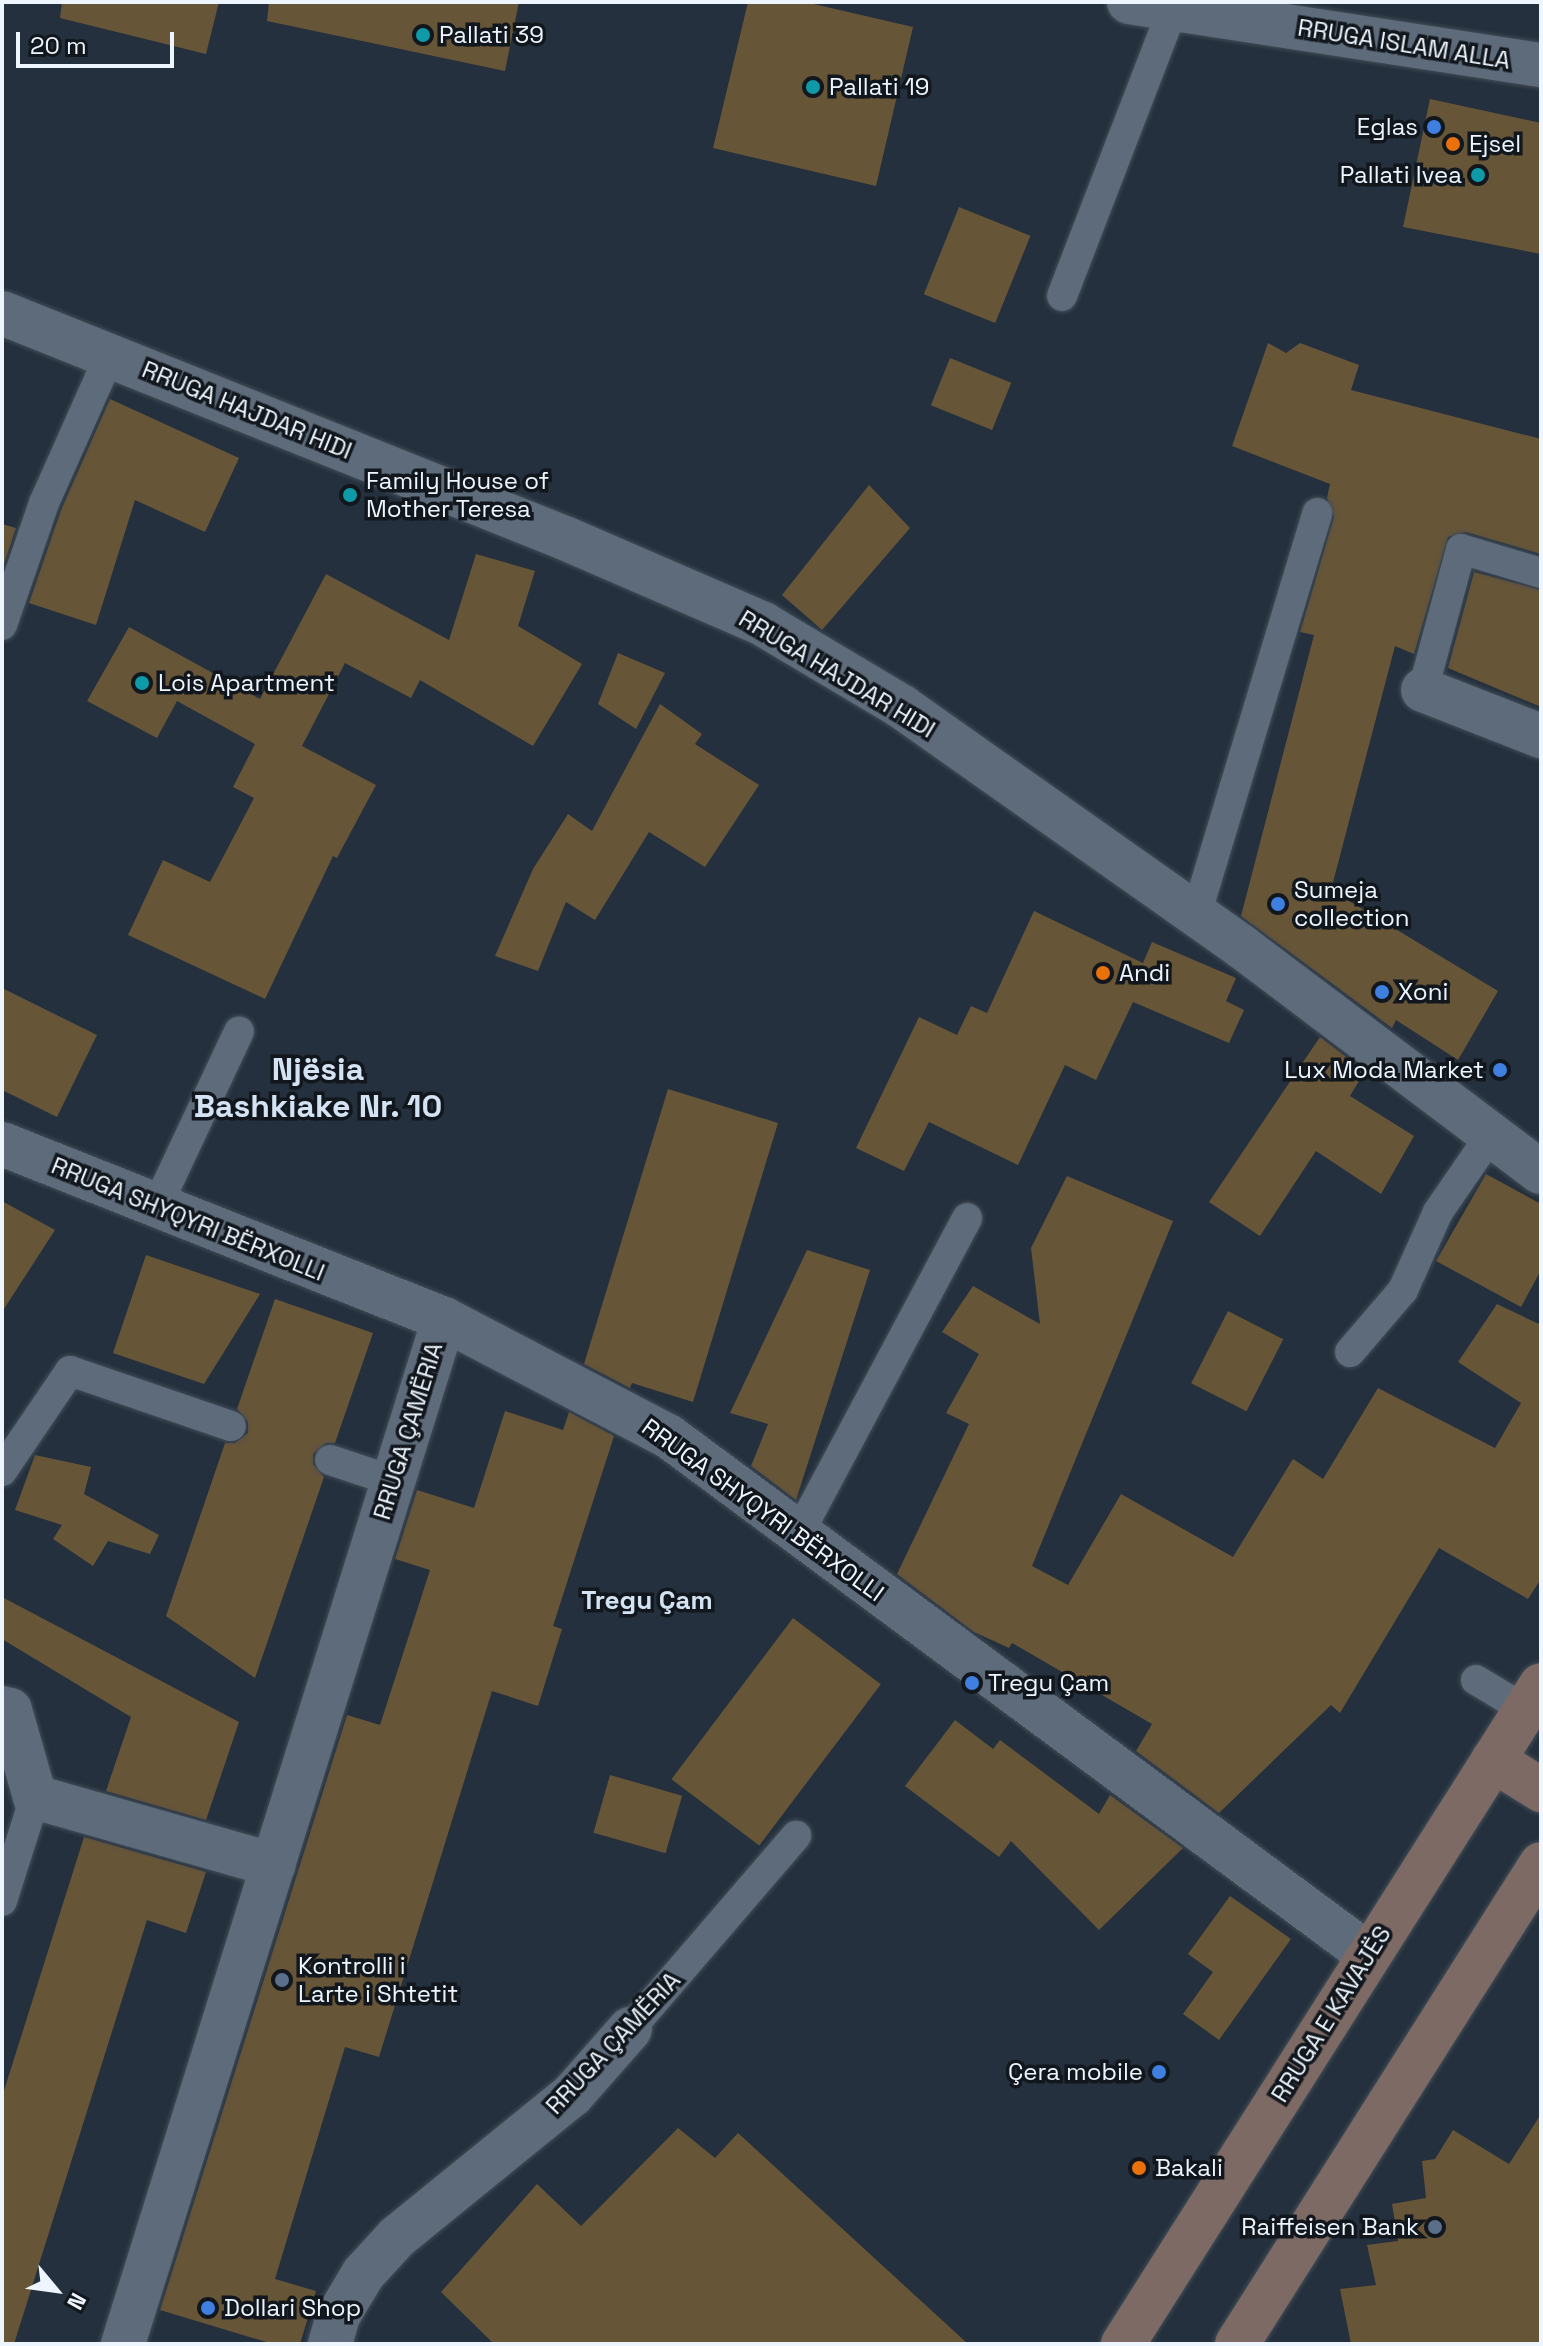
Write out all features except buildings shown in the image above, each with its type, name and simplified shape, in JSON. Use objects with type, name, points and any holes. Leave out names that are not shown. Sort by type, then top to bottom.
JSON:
[{"type":"main road","name":"RRUGA E KAVAJËS","points":[[1123,2344],[1533,1697]]},
{"type":"main road","points":[[1493,1760],[1541,1790]]},
{"type":"main road","points":[[1237,2344],[1541,1864]]},
{"type":"street","name":"RRUGA ISLAM ALLA","points":[[1129,2],[1541,65]]},
{"type":"street","name":"RRUGA HAJDAR HIDI","points":[[2,313],[567,539],[763,624],[902,707],[1196,915],[1541,1172]]},
{"type":"street","points":[[1423,690],[1541,736]]},
{"type":"street","name":"RRUGA SHYQYRI BËRXOLLI","points":[[2,1144],[156,1208],[444,1319],[668,1436],[1369,1955]]},
{"type":"street","name":"RRUGA ÇAMËRIA","points":[[127,2343],[444,1319]]},
{"type":"street","points":[[2,1708],[10,1710],[35,1797],[273,1865]]},
{"type":"street","name":"RRUGA ÇAMËRIA","points":[[330,2344],[338,2316],[363,2274],[397,2237],[572,2095],[630,2029]]},
{"type":"lane","points":[[1062,296],[1173,9]]},
{"type":"lane","points":[[2,625],[44,503],[110,355]]},
{"type":"lane","points":[[1196,915],[1317,513]]},
{"type":"lane","points":[[1423,690],[1461,549],[1541,573]]},
{"type":"lane","points":[[156,1208],[239,1032]]},
{"type":"lane","points":[[1350,1352],[1403,1290],[1438,1212],[1491,1135]]},
{"type":"lane","points":[[799,1533],[967,1218]]},
{"type":"lane","points":[[2,1471],[70,1371],[231,1426]]},
{"type":"lane","points":[[330,1460],[393,1481]]},
{"type":"lane","points":[[1476,1680],[1533,1697]]},
{"type":"lane","points":[[2,1901],[35,1797]]},
{"type":"lane","name":"RRUGA ÇAMËRIA","points":[[630,2029],[796,1836]]},
{"type":"place","name":"Pallati 39","points":[[423,35]]},
{"type":"place","name":"Pallati 19","points":[[813,87]]},
{"type":"place","name":"Eglas","points":[[1434,127]]},
{"type":"place","name":"Ejsel","points":[[1453,144]]},
{"type":"place","name":"Pallati Ivea","points":[[1478,175]]},
{"type":"place","name":"Family House of Mother Teresa","points":[[350,495]]},
{"type":"place","name":"Lois Apartment","points":[[142,683]]},
{"type":"place","name":"Sumeja collection","points":[[1278,904]]},
{"type":"place","name":"Andi","points":[[1103,973]]},
{"type":"place","name":"Xoni","points":[[1382,992]]},
{"type":"place","name":"Lux Moda Market","points":[[1500,1070]]},
{"type":"place","name":"Tregu Çam","points":[[972,1683]]},
{"type":"place","name":"Kontrolli i Larte i Shtetit","points":[[282,1980]]},
{"type":"place","name":"Çera mobile","points":[[1159,2072]]},
{"type":"place","name":"Bakali","points":[[1139,2168]]},
{"type":"place","name":"Raiffeisen Bank","points":[[1435,2227]]},
{"type":"place","name":"Dollari Shop","points":[[208,2308]]},
{"type":"district","name":"Njësia Bashkiake Nr. 10","points":[[318,1088]]},
{"type":"district","name":"Tregu Çam","points":[[647,1601]]}]
